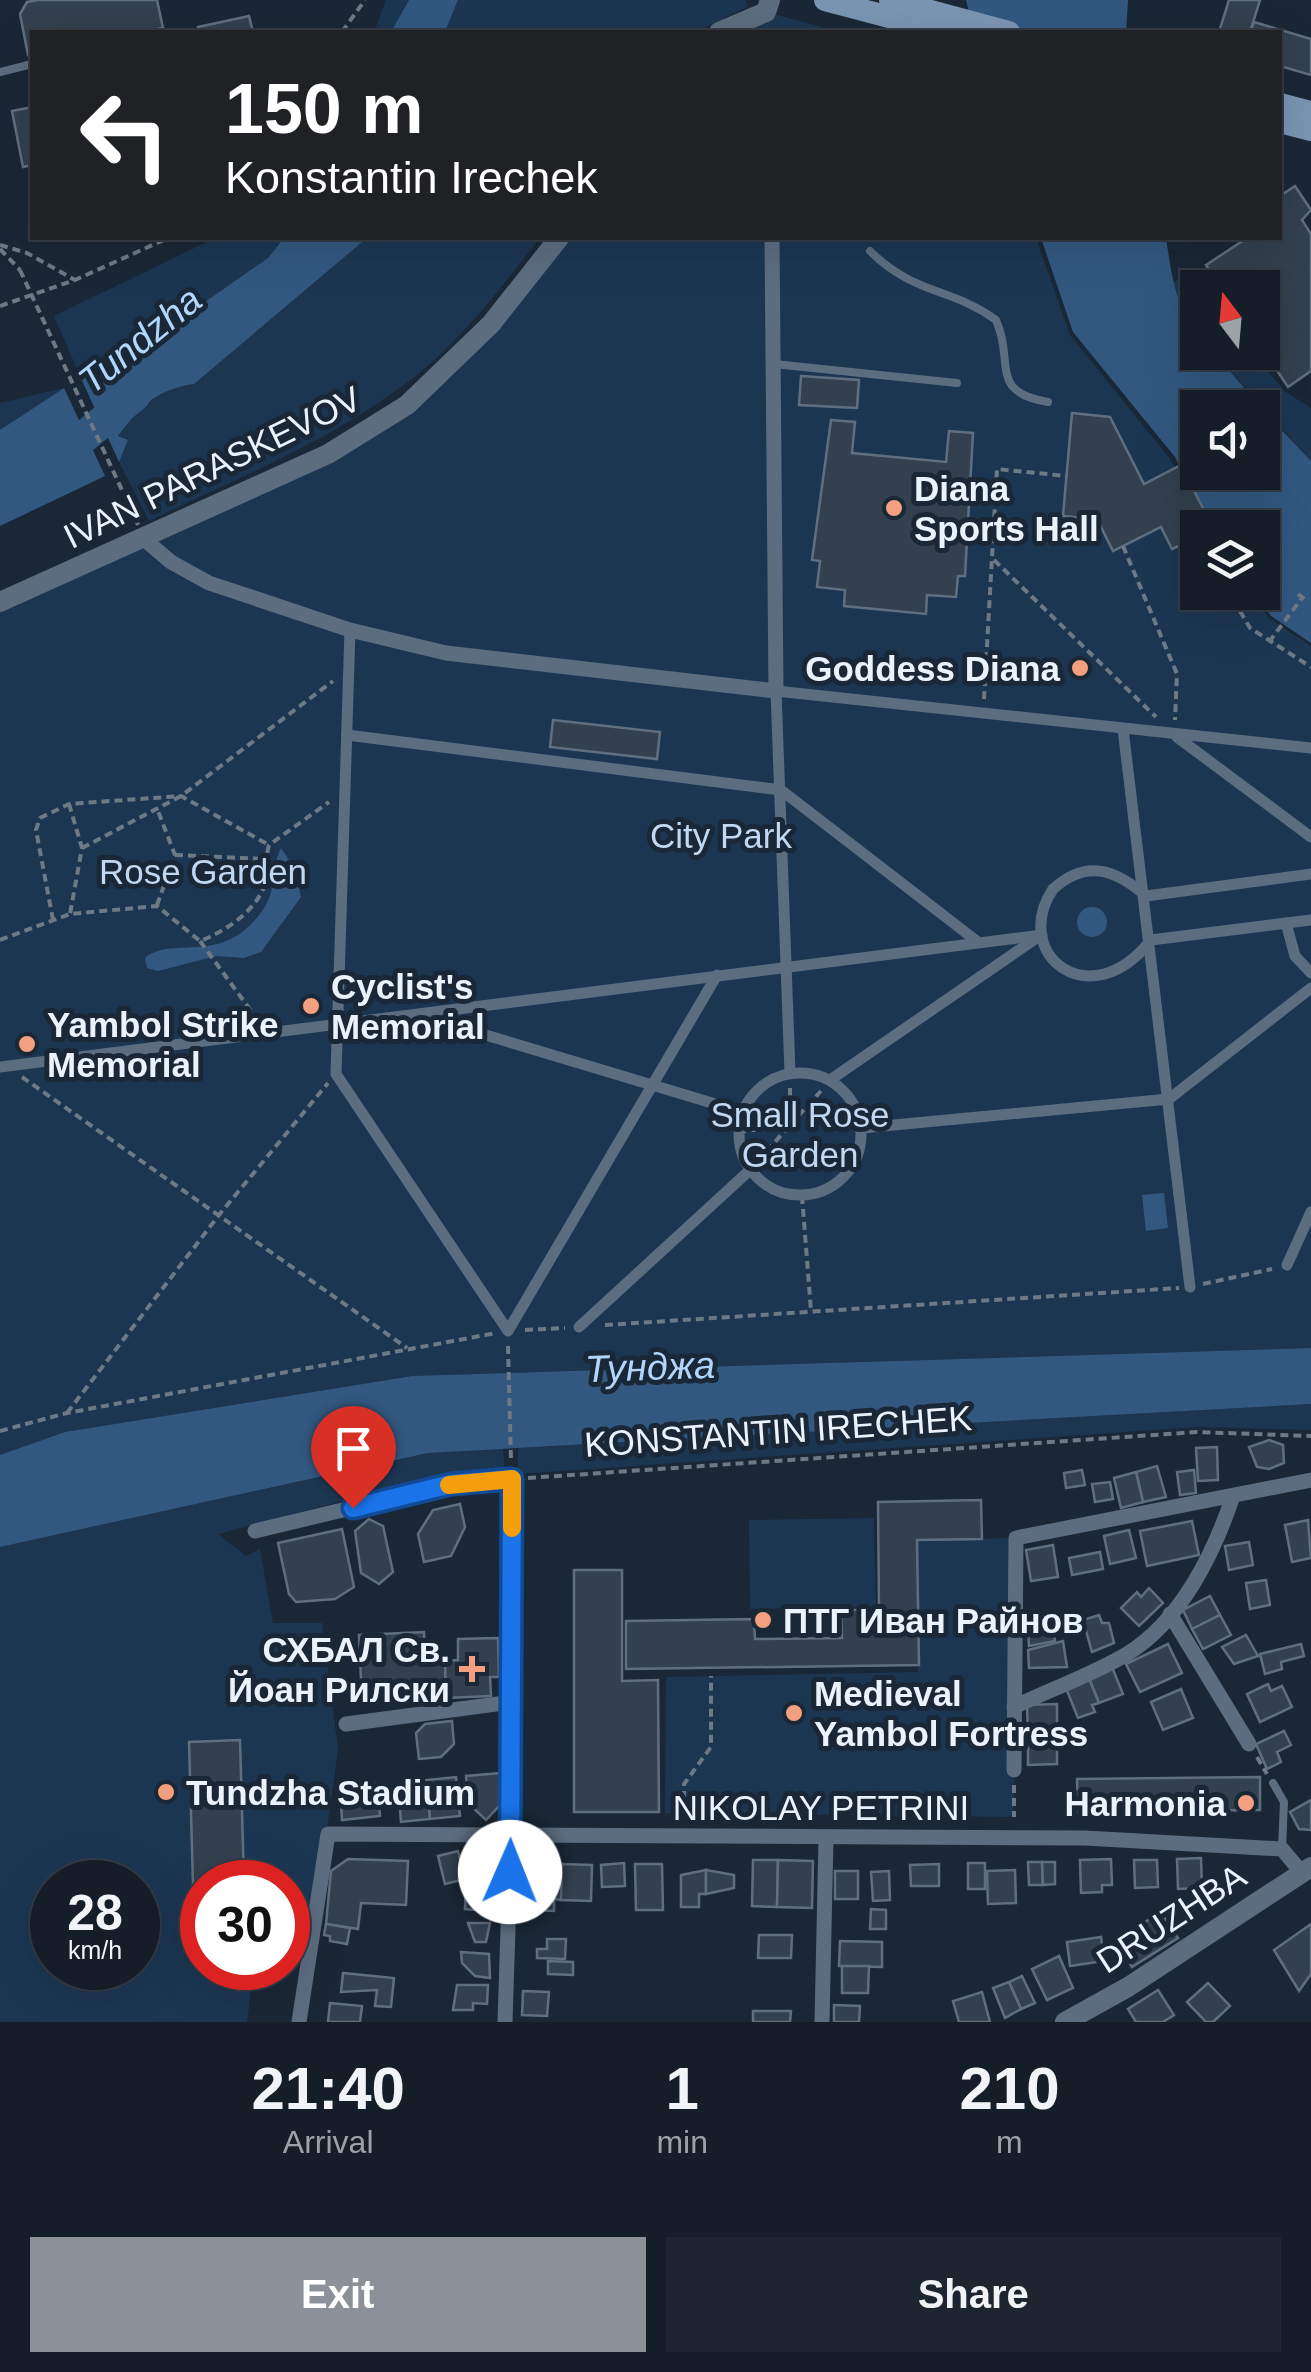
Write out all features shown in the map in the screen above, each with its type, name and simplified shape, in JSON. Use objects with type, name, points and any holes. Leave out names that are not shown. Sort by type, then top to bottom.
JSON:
[{"type":"main road","points":[[825,0],[999,30]]},
{"type":"main road","points":[[888,8],[941,30]]},
{"type":"main road","points":[[1282,105],[1311,112]]},
{"type":"main road","points":[[1282,123],[1311,130]]},
{"type":"street","points":[[726,30],[767,15]]},
{"type":"street","name":"IVAN PARASKEVOV","points":[[0,602],[147,530],[328,454],[408,406],[492,324],[557,240]]},
{"type":"street","points":[[772,240],[776,691],[790,1073]]},
{"type":"street","points":[[147,530],[171,562],[209,583],[350,630],[446,654],[1311,748]]},
{"type":"street","points":[[350,630],[336,1074],[508,1331],[717,975]]},
{"type":"street","points":[[1123,729],[1190,1287]]},
{"type":"street","points":[[1174,734],[1311,837]]},
{"type":"street","points":[[348,735],[781,790],[978,942]]},
{"type":"street","points":[[1311,874],[1146,896],[1113,872],[1076,872],[1046,899],[1042,935],[1059,965],[1096,978],[1126,968],[1151,940],[1311,920]]},
{"type":"street","points":[[1286,923],[1295,956],[1311,973]]},
{"type":"street","points":[[3,1066],[1042,935]]},
{"type":"street","points":[[830,1080],[1042,935]]},
{"type":"street","points":[[862,1128],[1169,1099],[1311,988]]},
{"type":"street","points":[[415,1014],[742,1112]]},
{"type":"street","points":[[790,1073],[830,1080],[857,1109],[862,1128],[853,1167],[839,1182],[802,1196],[782,1193],[750,1170],[738,1132],[742,1112],[753,1094],[770,1080],[790,1073]]},
{"type":"street","points":[[579,1327],[750,1170]]},
{"type":"street","points":[[1287,1265],[1311,1212]]},
{"type":"street","points":[[255,1531],[451,1484],[512,1479],[511,1835],[505,2022]]},
{"type":"street","points":[[1014,1770],[1016,1538],[1311,1480]]},
{"type":"street","points":[[1014,1707],[1129,1652],[1170,1614],[1216,1546],[1233,1496]]},
{"type":"street","points":[[1170,1614],[1249,1744]]},
{"type":"street","points":[[346,1724],[512,1702]]},
{"type":"street","name":"NIKOLAY PETRINI","points":[[299,2022],[328,1834],[1085,1838],[1282,1850]]},
{"type":"street","points":[[822,2022],[826,1837]]},
{"type":"street","points":[[1282,1850],[1306,1870]]},
{"type":"street","name":"DRUZHBA","points":[[1067,2022],[1306,1870]]},
{"type":"lane","points":[[0,72],[30,64]]},
{"type":"lane","points":[[870,251],[910,284],[982,310],[996,320],[1010,387],[1020,397],[1048,402]]},
{"type":"lane","points":[[774,364],[957,383]]},
{"type":"lane","points":[[1273,1783],[1284,1802],[1282,1850]]},
{"type":"path","points":[[343,30],[365,0]]},
{"type":"path","points":[[0,306],[75,280],[164,240]]},
{"type":"path","points":[[0,247],[27,253],[75,280]]},
{"type":"path","points":[[0,247],[20,270],[147,530]]},
{"type":"path","points":[[983,714],[997,469],[1066,476]]},
{"type":"path","points":[[1123,546],[1178,674],[1174,734]]},
{"type":"path","points":[[992,558],[1174,734]]},
{"type":"path","points":[[1269,642],[1302,598]]},
{"type":"path","points":[[1240,611],[1250,628],[1311,667]]},
{"type":"path","points":[[82,848],[181,796],[349,669]]},
{"type":"path","points":[[200,941],[227,930],[257,898],[267,876],[265,858],[270,845],[345,790]]},
{"type":"path","points":[[53,920],[36,830],[40,818],[69,804],[181,796],[270,845]]},
{"type":"path","points":[[69,804],[82,848],[70,914]]},
{"type":"path","points":[[157,906],[174,855],[158,810]]},
{"type":"path","points":[[174,855],[265,858]]},
{"type":"path","points":[[0,940],[70,914],[157,906],[200,941],[267,1033]]},
{"type":"path","points":[[3,1066],[408,1349]]},
{"type":"path","points":[[790,1073],[790,1125]]},
{"type":"path","points":[[68,1413],[219,1215],[336,1074]]},
{"type":"path","points":[[750,1170],[830,1080]]},
{"type":"path","points":[[738,1132],[790,1125]]},
{"type":"path","points":[[802,1196],[811,1312]]},
{"type":"path","points":[[0,1431],[68,1413],[508,1331],[1190,1287],[1287,1265]]},
{"type":"path","points":[[508,1331],[512,1479]]},
{"type":"path","name":"KONSTANTIN IRECHEK","points":[[512,1479],[1197,1432],[1311,1436]]},
{"type":"path","points":[[684,1812],[684,1784],[711,1747],[711,1676]]},
{"type":"path","points":[[1249,1744],[1273,1783]]},
{"type":"path","points":[[1014,1770],[1014,1817]]},
{"type":"green space","points":[[386,0],[409,0],[392,30],[375,30]]},
{"type":"green space","points":[[458,0],[746,0],[747,7],[700,30],[446,30]]},
{"type":"green space","points":[[766,12],[833,30],[725,30]]},
{"type":"green space","points":[[211,240],[282,240],[268,258],[202,304],[148,328],[110,365],[80,376],[54,316]]},
{"type":"green space","points":[[365,240],[538,240],[464,330],[430,364],[382,401],[318,439],[149,521],[119,462],[128,440],[118,436],[150,401],[170,390],[194,384]]},
{"type":"green space","name":"City Park","points":[[557,240],[1037,240],[1070,335],[1171,460],[1180,476],[1180,490],[1188,490],[1199,510],[1180,510],[1180,610],[1263,610],[1311,646],[1311,1348],[412,1376],[66,1432],[0,1455],[0,602],[407,406]]},
{"type":"green space","points":[[1180,279],[1180,302],[1173,283]]},
{"type":"green space","points":[[1229,370],[1267,370],[1284,391],[1311,408],[1311,461],[1280,426],[1280,390],[1247,390]]},
{"type":"green space","points":[[64,388],[0,430],[0,403]]},
{"type":"green space","points":[[1311,1404],[1311,1430],[1197,1427],[518,1474],[518,1448]]},
{"type":"green space","name":"Tundzha Stadium","points":[[503,1448],[505,1473],[430,1478],[218,1534],[246,1556],[260,1549],[273,1623],[322,1623],[338,1750],[310,1952],[310,1860],[180,1860],[180,1990],[251,1990],[247,2022],[0,2022],[0,1547],[428,1453]]},
{"type":"green space","points":[[874,1518],[876,1607],[750,1609],[749,1520]]},
{"type":"green space","points":[[1016,1538],[1014,1817],[665,1813],[666,1677],[918,1672],[917,1540]]},
{"type":"water","points":[[409,0],[458,0],[446,30],[392,30]]},
{"type":"water","points":[[966,0],[1128,0],[1126,30],[974,30]]},
{"type":"water","points":[[282,240],[365,240],[194,384],[159,395],[142,408],[118,436],[128,440],[119,462],[80,376],[110,365],[148,328],[202,304],[268,258]]},
{"type":"water","points":[[1042,240],[1166,240],[1180,301],[1180,370],[1229,370],[1246,390],[1180,390],[1180,467],[1073,332]]},
{"type":"water","points":[[64,388],[105,476],[0,526],[0,430]]},
{"type":"water","points":[[1280,428],[1311,461],[1311,643],[1267,610],[1280,610],[1280,510],[1202,510],[1192,490],[1280,490]]},
{"type":"water","points":[[281,848],[295,869],[301,897],[261,952],[244,958],[216,956],[158,971],[147,968],[145,958],[157,951],[216,944],[249,927],[268,901]]},
{"type":"water","points":[[1092,907],[1103,911],[1107,922],[1103,933],[1092,937],[1081,933],[1077,922],[1081,911]]},
{"type":"water","points":[[1164,1193],[1168,1228],[1146,1231],[1142,1195]]},
{"type":"water","points":[[1311,1348],[1311,1404],[428,1453],[0,1547],[0,1455],[65,1432],[412,1376]]},
{"type":"building","points":[[157,0],[163,28],[30,30],[28,55],[20,14],[27,2]]},
{"type":"building","points":[[1229,0],[1260,0],[1251,30],[1220,30]]},
{"type":"building","points":[[249,16],[252,30],[199,30],[198,27]]},
{"type":"building","points":[[1254,22],[1281,30],[1251,30]]},
{"type":"building","points":[[1282,30],[1311,39],[1311,75],[1282,67]]},
{"type":"building","points":[[30,107],[30,165],[23,167],[12,111]]},
{"type":"building","points":[[1295,186],[1311,210],[1302,220],[1311,234],[1311,371],[1288,387],[1277,370],[1280,370],[1280,270],[1209,270],[1206,265],[1244,240],[1282,240],[1282,195]]},
{"type":"building","points":[[801,376],[859,380],[857,408],[799,405]]},
{"type":"building","points":[[1072,413],[1110,417],[1144,484],[1180,466],[1180,490],[1194,490],[1204,510],[1180,510],[1180,545],[1172,549],[1161,527],[1113,551],[1097,519],[1063,516]]},
{"type":"building","name":"Diana Sports Hall","points":[[831,420],[855,422],[852,453],[946,462],[949,431],[973,433],[965,576],[958,576],[956,597],[927,595],[926,614],[844,606],[845,590],[817,587],[820,561],[812,560]]},
{"type":"building","points":[[553,720],[660,732],[657,759],[550,747]]},
{"type":"building","points":[[1269,1440],[1283,1445],[1284,1463],[1269,1469],[1257,1467],[1249,1447]]},
{"type":"building","points":[[1217,1447],[1218,1480],[1198,1481],[1196,1448]]},
{"type":"building","points":[[1157,1466],[1166,1497],[1143,1502],[1136,1472]]},
{"type":"building","points":[[1082,1470],[1085,1485],[1066,1488],[1064,1473]]},
{"type":"building","points":[[1194,1470],[1196,1493],[1180,1495],[1177,1472]]},
{"type":"building","points":[[1136,1472],[1143,1502],[1121,1508],[1114,1478]]},
{"type":"building","points":[[1110,1482],[1113,1499],[1095,1502],[1092,1484]]},
{"type":"building","points":[[981,1500],[982,1539],[917,1540],[919,1665],[626,1669],[626,1621],[754,1619],[755,1639],[842,1638],[841,1610],[879,1610],[878,1502]]},
{"type":"building","points":[[460,1504],[465,1527],[451,1556],[424,1562],[418,1534],[433,1510]]},
{"type":"building","points":[[369,1519],[383,1526],[393,1572],[379,1584],[361,1573],[355,1531]]},
{"type":"building","points":[[1308,1520],[1311,1558],[1292,1562],[1285,1525]]},
{"type":"building","points":[[1192,1521],[1199,1555],[1147,1566],[1140,1531]]},
{"type":"building","points":[[342,1529],[354,1587],[335,1599],[296,1602],[289,1594],[278,1543]]},
{"type":"building","points":[[1129,1530],[1136,1558],[1110,1564],[1104,1536]]},
{"type":"building","points":[[1249,1542],[1253,1565],[1229,1570],[1225,1546]]},
{"type":"building","points":[[1053,1545],[1058,1577],[1031,1581],[1026,1550]]},
{"type":"building","points":[[1100,1552],[1103,1569],[1072,1575],[1069,1558]]},
{"type":"building","points":[[574,1570],[622,1570],[622,1681],[658,1680],[659,1812],[574,1812]]},
{"type":"building","points":[[1266,1580],[1270,1605],[1250,1609],[1246,1583]]},
{"type":"building","points":[[1149,1588],[1163,1603],[1139,1626],[1121,1608],[1137,1592],[1141,1597]]},
{"type":"building","points":[[1210,1596],[1220,1615],[1192,1629],[1183,1610]]},
{"type":"building","points":[[1099,1615],[1102,1623],[1109,1623],[1114,1643],[1092,1652],[1083,1620]]},
{"type":"building","points":[[1220,1615],[1231,1635],[1203,1649],[1192,1629]]},
{"type":"building","points":[[1053,1625],[1055,1641],[1029,1646],[1028,1629]]},
{"type":"building","points":[[424,1632],[425,1661],[445,1661],[446,1698],[362,1702],[359,1635]]},
{"type":"building","points":[[1246,1635],[1258,1656],[1234,1664],[1222,1647]]},
{"type":"building","name":"СХБАЛ Св. Йоан Рилски","points":[[498,1638],[499,1677],[490,1677],[491,1696],[446,1698],[445,1661],[458,1660],[458,1639]]},
{"type":"building","points":[[1063,1641],[1067,1667],[1029,1668],[1028,1650]]},
{"type":"building","points":[[1168,1644],[1182,1673],[1140,1692],[1126,1664]]},
{"type":"building","points":[[1301,1644],[1304,1656],[1281,1662],[1282,1669],[1265,1674],[1260,1654]]},
{"type":"building","points":[[1112,1667],[1123,1694],[1099,1703],[1088,1676]]},
{"type":"building","points":[[1088,1676],[1099,1703],[1092,1705],[1095,1712],[1078,1718],[1065,1686]]},
{"type":"building","points":[[1268,1684],[1271,1691],[1282,1686],[1292,1707],[1260,1722],[1247,1694]]},
{"type":"building","points":[[1181,1689],[1193,1718],[1163,1730],[1151,1702]]},
{"type":"building","points":[[1057,1704],[1057,1733],[1028,1733],[1027,1705]]},
{"type":"building","points":[[452,1721],[454,1744],[441,1757],[419,1759],[416,1733],[425,1724]]},
{"type":"building","points":[[1284,1731],[1291,1745],[1277,1752],[1281,1762],[1267,1769],[1256,1744]]},
{"type":"building","points":[[1028,1733],[1057,1733],[1057,1764],[1028,1765]]},
{"type":"building","points":[[240,1740],[243,1860],[192,1860],[189,1742]]},
{"type":"building","points":[[500,1773],[501,1804],[486,1820],[468,1803],[466,1776]]},
{"type":"building","points":[[456,1777],[460,1816],[430,1819],[426,1780]]},
{"type":"building","points":[[1260,1777],[1260,1810],[1078,1812],[1077,1779]]},
{"type":"building","points":[[426,1782],[430,1819],[401,1822],[398,1785]]},
{"type":"building","points":[[377,1783],[380,1816],[342,1820],[340,1786]]},
{"type":"building","points":[[1311,1800],[1311,1830],[1299,1829],[1290,1812]]},
{"type":"building","points":[[458,1851],[465,1879],[445,1884],[438,1856]]},
{"type":"building","points":[[1201,1858],[1202,1888],[1178,1889],[1177,1859]]},
{"type":"building","points":[[348,1859],[408,1861],[406,1905],[361,1903],[358,1929],[326,1924],[331,1871]]},
{"type":"building","points":[[1111,1859],[1112,1885],[1102,1885],[1102,1892],[1081,1893],[1080,1860]]},
{"type":"building","points":[[753,1860],[778,1860],[777,1907],[752,1906]]},
{"type":"building","points":[[778,1860],[813,1861],[812,1908],[777,1907]]},
{"type":"building","points":[[1134,1860],[1157,1860],[1158,1887],[1135,1888]]},
{"type":"building","points":[[1028,1862],[1042,1862],[1043,1885],[1029,1885]]},
{"type":"building","points":[[1042,1862],[1055,1862],[1055,1884],[1043,1885]]},
{"type":"building","points":[[624,1863],[625,1886],[602,1887],[601,1865]]},
{"type":"building","points":[[968,1863],[985,1863],[985,1889],[968,1889]]},
{"type":"building","points":[[526,1864],[562,1864],[561,1900],[554,1899],[554,1911],[525,1910]]},
{"type":"building","points":[[562,1864],[592,1865],[591,1901],[561,1900]]},
{"type":"building","points":[[635,1864],[662,1864],[663,1910],[636,1910]]},
{"type":"building","points":[[939,1864],[939,1886],[911,1886],[910,1865]]},
{"type":"building","points":[[706,1870],[706,1894],[699,1894],[699,1907],[681,1907],[681,1875]]},
{"type":"building","points":[[706,1870],[734,1875],[734,1888],[706,1894]]},
{"type":"building","points":[[1015,1870],[1016,1903],[988,1904],[987,1871]]},
{"type":"building","points":[[835,1871],[858,1871],[858,1899],[835,1899]]},
{"type":"building","points":[[889,1871],[890,1900],[873,1901],[871,1872]]},
{"type":"building","points":[[466,1884],[490,1885],[489,1897],[475,1910],[465,1909]]},
{"type":"building","points":[[871,1909],[886,1910],[886,1929],[870,1929]]},
{"type":"building","points":[[1161,1912],[1178,1938],[1132,1967],[1115,1941]]},
{"type":"building","points":[[468,1923],[490,1923],[486,1942],[475,1942]]},
{"type":"building","points":[[326,1924],[350,1928],[347,1944],[330,1941],[330,1936],[324,1935]]},
{"type":"building","points":[[1311,1924],[1311,1974],[1299,1991],[1274,1950]]},
{"type":"building","points":[[759,1935],[792,1935],[791,1958],[758,1958]]},
{"type":"building","points":[[1101,1937],[1104,1961],[1070,1966],[1067,1942]]},
{"type":"building","points":[[547,1939],[566,1939],[565,1959],[537,1958],[537,1949],[547,1949]]},
{"type":"building","points":[[840,1941],[882,1942],[882,1967],[839,1966]]},
{"type":"building","points":[[461,1952],[489,1954],[490,1978],[475,1976],[462,1963]]},
{"type":"building","points":[[1059,1956],[1073,1988],[1047,2000],[1032,1969]]},
{"type":"building","points":[[548,1961],[573,1962],[573,1975],[548,1974]]},
{"type":"building","points":[[842,1966],[869,1966],[868,1993],[842,1993]]},
{"type":"building","points":[[343,1973],[394,1978],[391,2007],[375,2006],[377,1990],[341,1992]]},
{"type":"building","points":[[1022,1976],[1035,2003],[1021,2009],[1009,1982]]},
{"type":"building","points":[[1009,1982],[1021,2009],[1005,2018],[993,1988]]},
{"type":"building","points":[[1208,1983],[1230,2006],[1213,2022],[1206,2022],[1187,2002]]},
{"type":"building","points":[[457,1985],[488,1985],[487,2004],[473,2003],[473,2010],[453,2010]]},
{"type":"building","points":[[1158,1990],[1174,2015],[1163,2022],[1136,2022],[1128,2009]]},
{"type":"building","points":[[523,1991],[549,1992],[547,2016],[522,2015]]},
{"type":"building","points":[[982,1992],[990,2022],[959,2022],[953,2001]]},
{"type":"building","points":[[330,2003],[362,2006],[360,2022],[328,2022]]},
{"type":"building","points":[[834,2005],[860,2006],[859,2022],[834,2022]]},
{"type":"building","points":[[753,2011],[791,2011],[790,2022],[753,2022]]},
{"type":"waterway","name":"Tundzha","points":[[0,485],[69,449],[135,395]]},
{"type":"slow traffic","points":[[449,1485],[512,1479],[512,1528]]},
{"type":"place","name":"Diana Sports Hall","points":[[894,508]]},
{"type":"place","name":"Goddess Diana","points":[[1080,668]]},
{"type":"place","name":"Cyclist's Memorial","points":[[311,1006]]},
{"type":"place","name":"Yambol Strike Memorial","points":[[27,1044]]},
{"type":"place","name":"ПТГ Иван Райнов","points":[[763,1620]]},
{"type":"place","name":"СХБАЛ Св. Йоан Рилски","points":[[472,1669]]},
{"type":"place","name":"Medieval Yambol Fortress","points":[[794,1713]]},
{"type":"place","name":"Tundzha Stadium","points":[[166,1792]]},
{"type":"place","name":"Harmonia","points":[[1246,1803]]},
{"type":"route","points":[[353,1508],[451,1484],[512,1479],[510,1872]]},
{"type":"park label","name":"Rose Garden","points":[[203,871]]},
{"type":"park label","name":"Small Rose Garden","points":[[800,1134]]},
{"type":"water label","name":"Тунджа","points":[[650,1367]]}]
